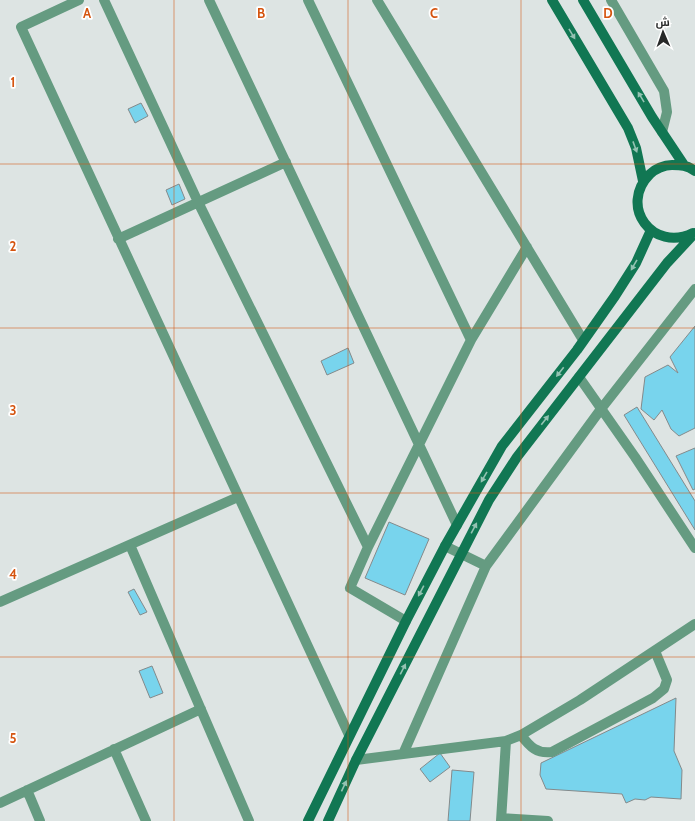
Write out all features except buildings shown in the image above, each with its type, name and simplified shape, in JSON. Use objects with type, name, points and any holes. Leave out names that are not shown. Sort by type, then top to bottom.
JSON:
[{"type":"main road","points":[[552,0],[628,128],[636,148],[643,181]]},
{"type":"main road","points":[[583,0],[662,132],[684,165]]},
{"type":"main road","points":[[695,170],[684,165],[667,165],[653,171],[643,181],[638,194],[638,207],[642,220],[651,230],[659,235],[676,238],[686,237],[695,232]]},
{"type":"main road","points":[[308,821],[349,735],[444,546],[502,446],[583,340],[636,263],[651,230]]},
{"type":"main road","points":[[328,821],[356,760],[461,553],[503,477],[667,263],[695,232]]},
{"type":"street","points":[[79,0],[20,27],[349,735]]},
{"type":"street","points":[[104,0],[198,202],[368,547]]},
{"type":"street","points":[[209,0],[457,525]]},
{"type":"street","points":[[308,0],[471,340]]},
{"type":"street","points":[[377,0],[583,340]]},
{"type":"street","points":[[611,0],[664,91],[667,112],[662,132]]},
{"type":"street","points":[[118,239],[286,162]]},
{"type":"street","points":[[406,621],[350,588],[368,547],[471,340],[527,247]]},
{"type":"street","points":[[403,754],[486,566],[602,409],[695,289]]},
{"type":"street","points":[[579,377],[695,548]]},
{"type":"street","points":[[0,602],[238,497]]},
{"type":"street","points":[[130,545],[249,821]]},
{"type":"street","points":[[444,546],[486,566]]},
{"type":"street","points":[[356,760],[506,741],[521,735],[655,651],[695,624]]},
{"type":"street","points":[[521,735],[534,750],[542,753],[552,752],[654,698],[664,689],[667,680],[655,651]]},
{"type":"street","points":[[0,803],[201,709]]},
{"type":"street","points":[[506,741],[502,819],[548,821]]},
{"type":"street","points":[[114,750],[146,821]]},
{"type":"street","points":[[27,790],[40,821]]}]
